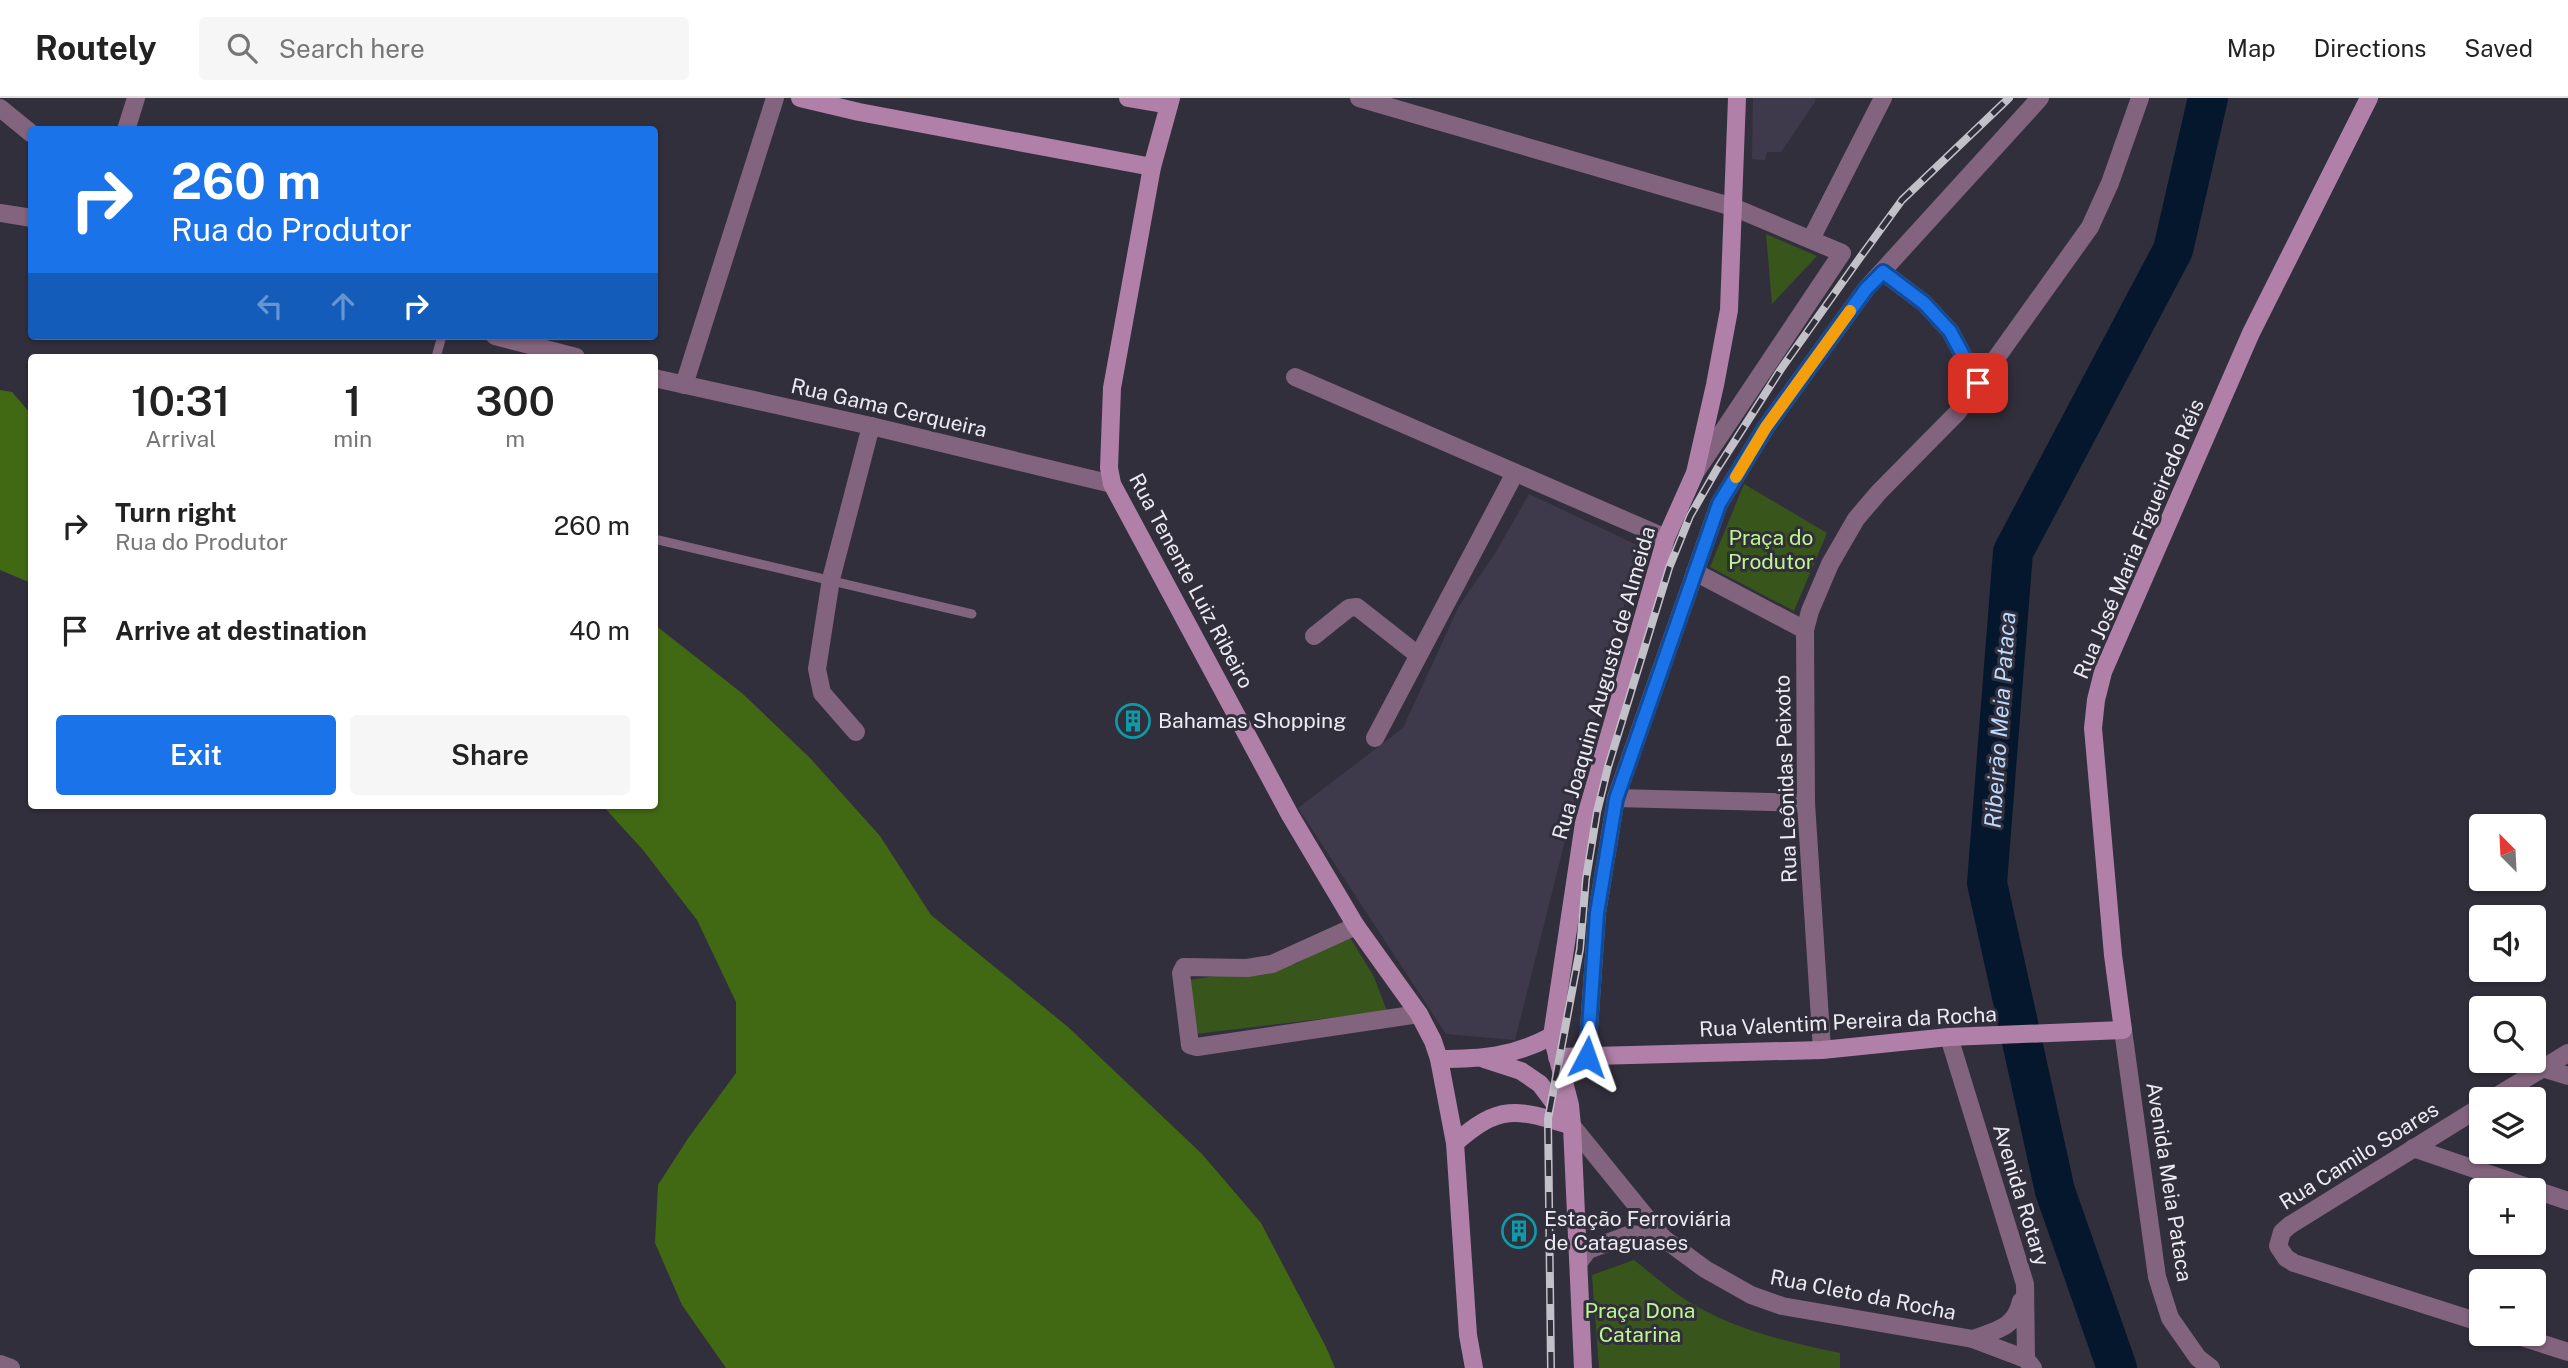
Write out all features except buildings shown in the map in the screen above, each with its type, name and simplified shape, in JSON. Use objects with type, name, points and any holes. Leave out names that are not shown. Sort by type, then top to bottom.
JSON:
[{"type":"main road","points":[[800,98],[859,112],[1152,167]]},
{"type":"main road","points":[[1128,98],[1170,101]]},
{"type":"main road","name":"Rua Joaquim Augusto de Almeida","points":[[1583,1368],[1572,1126],[1570,1105],[1552,1036],[1584,824],[1666,538],[1695,473],[1729,310],[1737,98]]},
{"type":"main road","name":"Rua José Maria Figueiredo Réis","points":[[2123,1030],[2113,955],[2093,729],[2096,700],[2104,672],[2251,333],[2369,98]]},
{"type":"main road","name":"Rua Tenente Luiz Ribeiro","points":[[1170,101],[1152,167],[1112,388],[1109,468],[1112,484],[1290,815],[1356,926],[1419,1014],[1439,1059],[1455,1143],[1468,1335],[1474,1368]]},
{"type":"main road","name":"Rua Valentim Pereira da Rocha","points":[[1557,1057],[1822,1050],[1949,1037],[2123,1030]]},
{"type":"main road","points":[[1439,1059],[1483,1059],[1536,1045],[1552,1036]]},
{"type":"main road","points":[[1483,1059],[1521,1070],[1540,1084],[1572,1126]]},
{"type":"main road","points":[[1455,1143],[1477,1124],[1501,1113],[1524,1113],[1572,1126]]},
{"type":"street","points":[[127,126],[136,98]]},
{"type":"street","points":[[684,385],[775,98]]},
{"type":"street","points":[[1359,98],[1733,207],[1842,253],[1695,473]]},
{"type":"street","points":[[1811,239],[1883,98]]},
{"type":"street","points":[[1581,1057],[1597,913],[1616,799],[1719,504],[1766,427],[1866,289],[2040,98]]},
{"type":"street","name":"Rua Leônidas Peixoto","points":[[1822,1050],[1806,803],[1805,631],[1810,611],[1830,564],[1856,519],[1956,413],[2090,227],[2110,183],[2140,98]]},
{"type":"street","points":[[0,108],[28,131]]},
{"type":"street","points":[[0,214],[28,218]]},
{"type":"street","points":[[1883,272],[1924,303],[1950,331],[1978,383]]},
{"type":"street","points":[[510,340],[564,354]]},
{"type":"street","points":[[1295,377],[1666,538]]},
{"type":"street","name":"Rua Gama Cerqueira","points":[[658,379],[871,426],[1112,484]]},
{"type":"street","points":[[856,732],[822,694],[817,669],[831,579],[871,426]]},
{"type":"street","points":[[1375,738],[1515,473]]},
{"type":"street","points":[[1695,572],[1805,631]]},
{"type":"street","points":[[1314,636],[1349,608],[1357,607],[1418,656]]},
{"type":"street","points":[[1616,799],[1806,803]]},
{"type":"street","points":[[1356,926],[1272,964],[1247,968],[1184,967],[1181,973],[1190,1045],[1196,1047],[1419,1014]]},
{"type":"street","name":"Avenida Meia Pataca","points":[[2123,1030],[2157,1277],[2170,1318],[2198,1359],[2211,1368]]},
{"type":"street","name":"Avenida Rotary","points":[[1949,1037],[2025,1284],[2029,1364]]},
{"type":"street","points":[[2546,1066],[2568,1053]]},
{"type":"street","points":[[2546,1069],[2568,1076]]},
{"type":"street","points":[[2511,1087],[2534,1073]]},
{"type":"street","name":"Rua Camilo Soares","points":[[2469,1113],[2282,1231],[2278,1246],[2286,1258],[2294,1263],[2469,1320]]},
{"type":"street","name":"Rua Cleto da Rocha","points":[[1572,1126],[1663,1238],[1705,1269],[1751,1295],[1782,1306],[1973,1339],[2029,1364]]},
{"type":"street","points":[[2413,1148],[2568,1201]]},
{"type":"street","points":[[1579,1262],[1588,1250],[1631,1234],[1663,1238]]},
{"type":"street","points":[[1973,1339],[2012,1322],[2019,1311],[2025,1284]]},
{"type":"street","points":[[2546,1345],[2568,1352]]},
{"type":"street","points":[[0,1364],[11,1368]]},
{"type":"lane","points":[[658,540],[972,614]]},
{"type":"shaded area","points":[[1753,98],[1815,98],[1815,102],[1781,152],[1767,152],[1765,160],[1752,159]]},
{"type":"shaded area","points":[[1529,494],[1639,546],[1515,1040],[1446,1034],[1298,808],[1403,728],[1459,606],[1496,552]]},
{"type":"green space","points":[[1766,234],[1817,256],[1772,304]]},
{"type":"green space","points":[[0,390],[12,392],[28,411],[28,582],[0,570]]},
{"type":"green space","name":"Praça do Produtor","points":[[1744,484],[1827,533],[1794,611],[1710,567]]},
{"type":"green space","points":[[658,627],[743,694],[810,758],[880,836],[931,915],[1068,1027],[1202,1154],[1261,1223],[1335,1368],[726,1368],[682,1305],[655,1243],[658,1185],[736,1073],[736,1002],[697,920],[643,850],[606,809],[658,809]]},
{"type":"green space","points":[[1348,934],[1374,977],[1387,1011],[1196,1034],[1189,980],[1296,964]]},
{"type":"green space","name":"Praça Dona Catarina","points":[[1634,1260],[1679,1296],[1722,1319],[1780,1339],[1840,1353],[1840,1368],[1599,1368],[1592,1275]]},
{"type":"waterway","name":"Ribeirão Meia Pataca","points":[[2117,1368],[2055,1191],[1987,883],[2013,552],[2173,250],[2208,98]]},
{"type":"railway","points":[[1551,1368],[1548,1119],[1580,949],[1586,879],[1597,812],[1608,767],[1669,568],[1690,516],[1717,469],[1781,369],[1859,259],[1902,200],[2009,98]]},
{"type":"slow traffic","points":[[1736,477],[1766,427],[1850,311]]},
{"type":"place","name":"Bahamas Shopping","points":[[1133,721]]},
{"type":"place","name":"Estação Ferroviária de Cataguases","points":[[1519,1231]]},
{"type":"route","points":[[1587,1057],[1597,913],[1616,799],[1719,504],[1766,427],[1866,289],[1883,272],[1924,303],[1950,331],[1978,383]]}]
